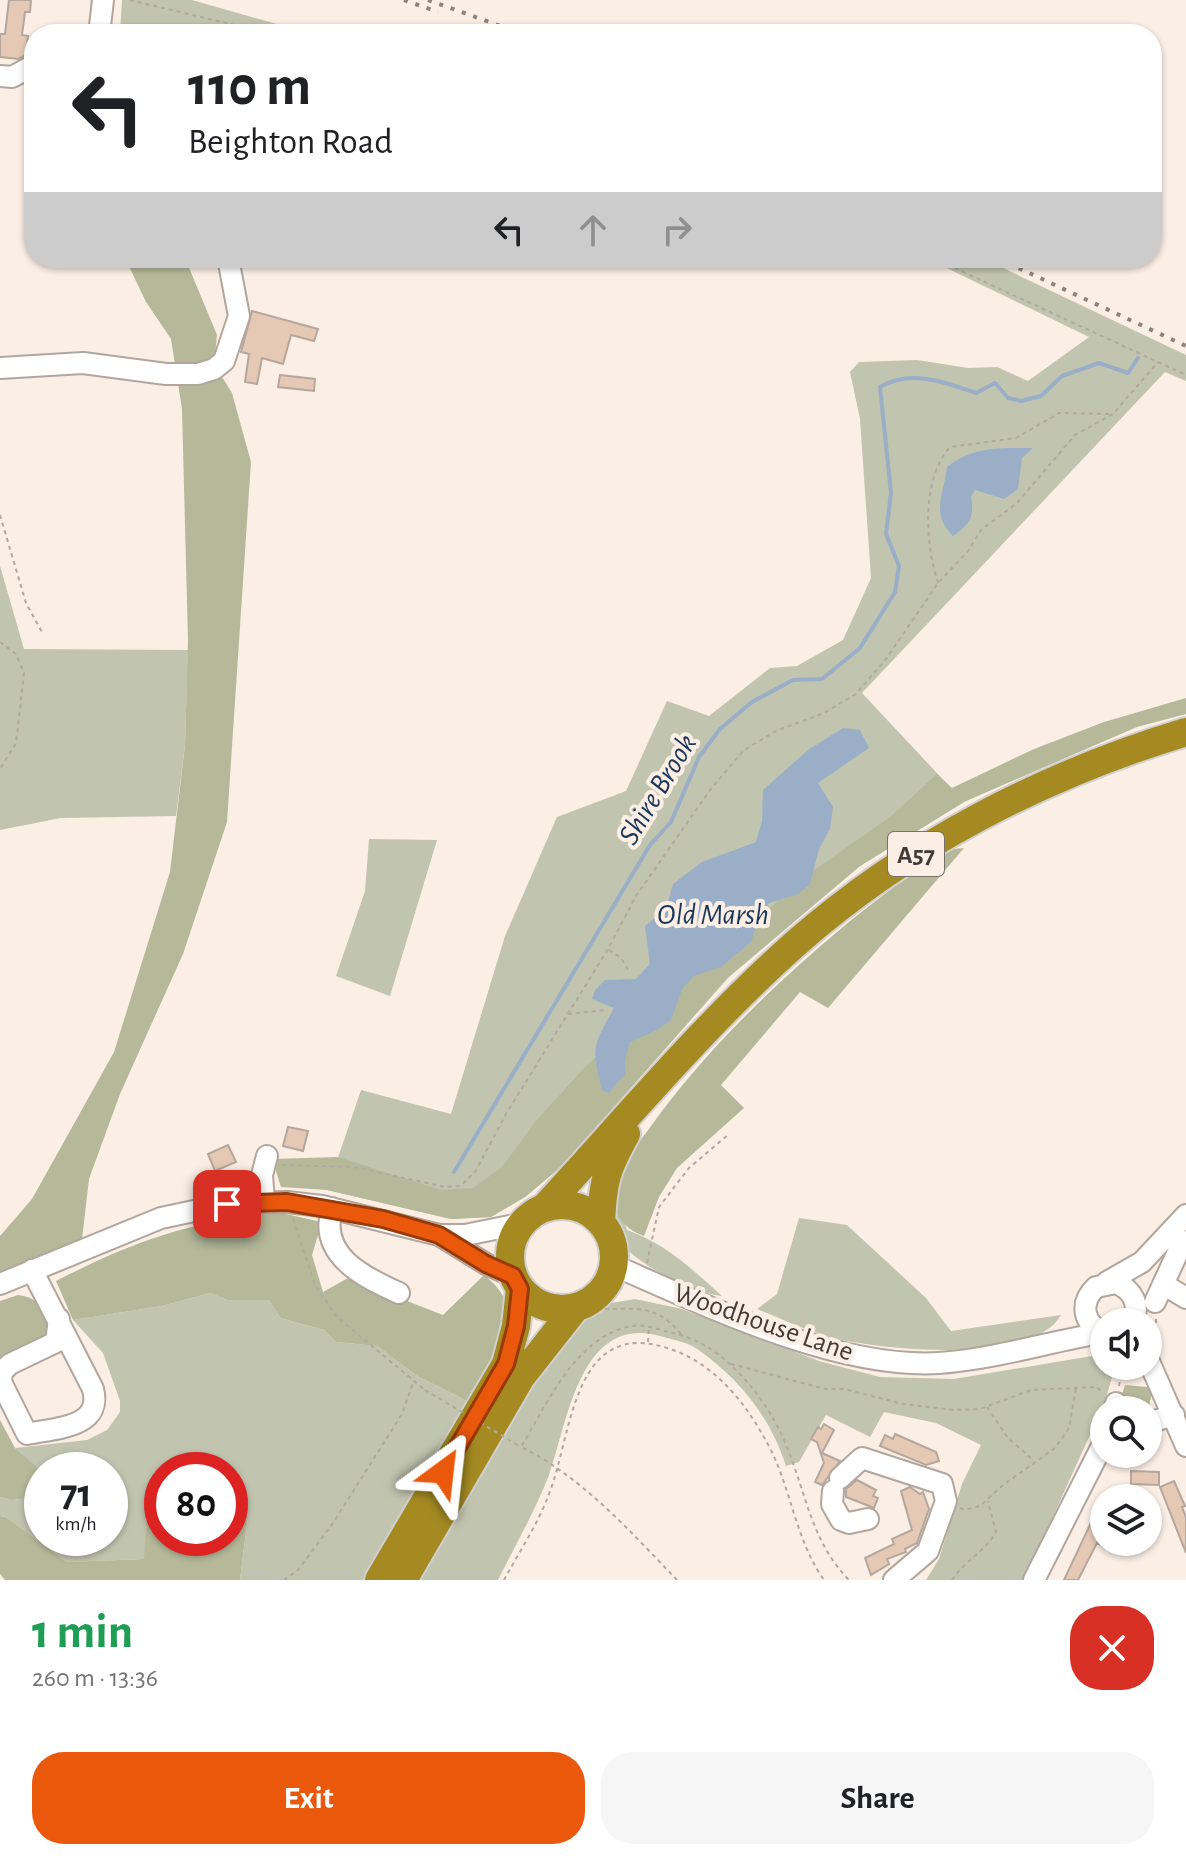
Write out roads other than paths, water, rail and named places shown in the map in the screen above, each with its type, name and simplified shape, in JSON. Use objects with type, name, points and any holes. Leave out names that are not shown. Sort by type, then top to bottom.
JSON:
[{"type":"highway","name":"A57","points":[[545,1207],[721,1015],[796,943],[896,866],[950,833],[1031,791],[1108,756],[1186,732]]},
{"type":"highway","name":"A57","points":[[601,1222],[604,1181],[609,1163],[647,1095]]},
{"type":"highway","points":[[379,1580],[506,1364],[516,1326],[516,1283],[509,1251],[520,1224],[545,1207],[563,1204],[578,1207],[601,1222],[611,1238],[613,1265],[606,1284],[594,1298],[578,1306],[558,1309],[540,1305],[516,1283]]},
{"type":"highway","points":[[403,1580],[521,1377],[578,1306]]},
{"type":"street","points":[[100,24],[103,0]]},
{"type":"street","points":[[0,76],[12,77],[24,70]]},
{"type":"street","points":[[0,368],[83,363],[166,374],[198,374],[214,369],[224,361],[239,316],[230,268]]},
{"type":"street","points":[[264,1202],[266,1161]]},
{"type":"street","points":[[0,1284],[161,1218],[227,1204],[287,1202],[332,1208],[439,1235],[465,1235],[520,1224]]},
{"type":"street","points":[[332,1208],[328,1227],[332,1240],[349,1267],[364,1278],[399,1293]]},
{"type":"street","points":[[1061,1340],[1084,1311],[1089,1293],[1146,1258],[1186,1215]]},
{"type":"street","points":[[439,1235],[516,1283]]},
{"type":"street","points":[[1163,1284],[1183,1241]]},
{"type":"street","points":[[1146,1258],[1163,1284],[1186,1298]]},
{"type":"street","points":[[1130,1291],[1146,1258]]},
{"type":"street","name":"Woodhouse Lane","points":[[613,1265],[763,1327],[871,1357],[937,1363],[1001,1355],[1090,1335]]},
{"type":"street","points":[[32,1270],[59,1319],[93,1389],[95,1407],[78,1423],[27,1434],[1,1382],[2,1372],[10,1364],[56,1342],[59,1319]]},
{"type":"street","points":[[1107,1282],[1130,1291],[1136,1308]]},
{"type":"street","points":[[1084,1311],[1090,1324]]},
{"type":"street","points":[[1162,1374],[1177,1409],[1186,1446]]},
{"type":"street","points":[[868,1519],[849,1523],[841,1520],[832,1504],[837,1484],[862,1458],[948,1487],[928,1551],[894,1580]]},
{"type":"street","points":[[1034,1580],[1091,1468]]},
{"type":"water","points":[[999,448],[1033,448],[1022,458],[1018,489],[1004,499],[975,490],[971,497],[970,520],[953,536],[946,528],[940,511],[947,467],[977,452]]},
{"type":"water","name":"Old Marsh","points":[[843,728],[860,730],[869,748],[818,783],[833,807],[830,829],[819,849],[810,884],[798,894],[769,903],[760,915],[751,942],[721,967],[694,976],[682,989],[671,1020],[630,1042],[625,1074],[609,1093],[602,1090],[596,1047],[614,1008],[592,999],[595,990],[605,980],[636,979],[650,964],[645,926],[666,909],[673,884],[702,862],[756,842],[762,821],[763,790],[808,750]]},
{"type":"waterway","name":"Shire Brook","points":[[454,1172],[650,845],[671,822],[699,757],[720,729],[752,702],[793,680],[822,679],[860,648],[895,592],[899,566],[886,534],[891,493],[880,387],[916,378],[976,393],[995,383],[1008,398],[1021,401],[1041,396],[1062,376],[1099,363],[1128,373],[1138,358]]},
{"type":"railway","points":[[404,0],[438,12]]},
{"type":"railway","points":[[428,0],[495,24]]},
{"type":"railway","points":[[1018,268],[1186,346]]}]
